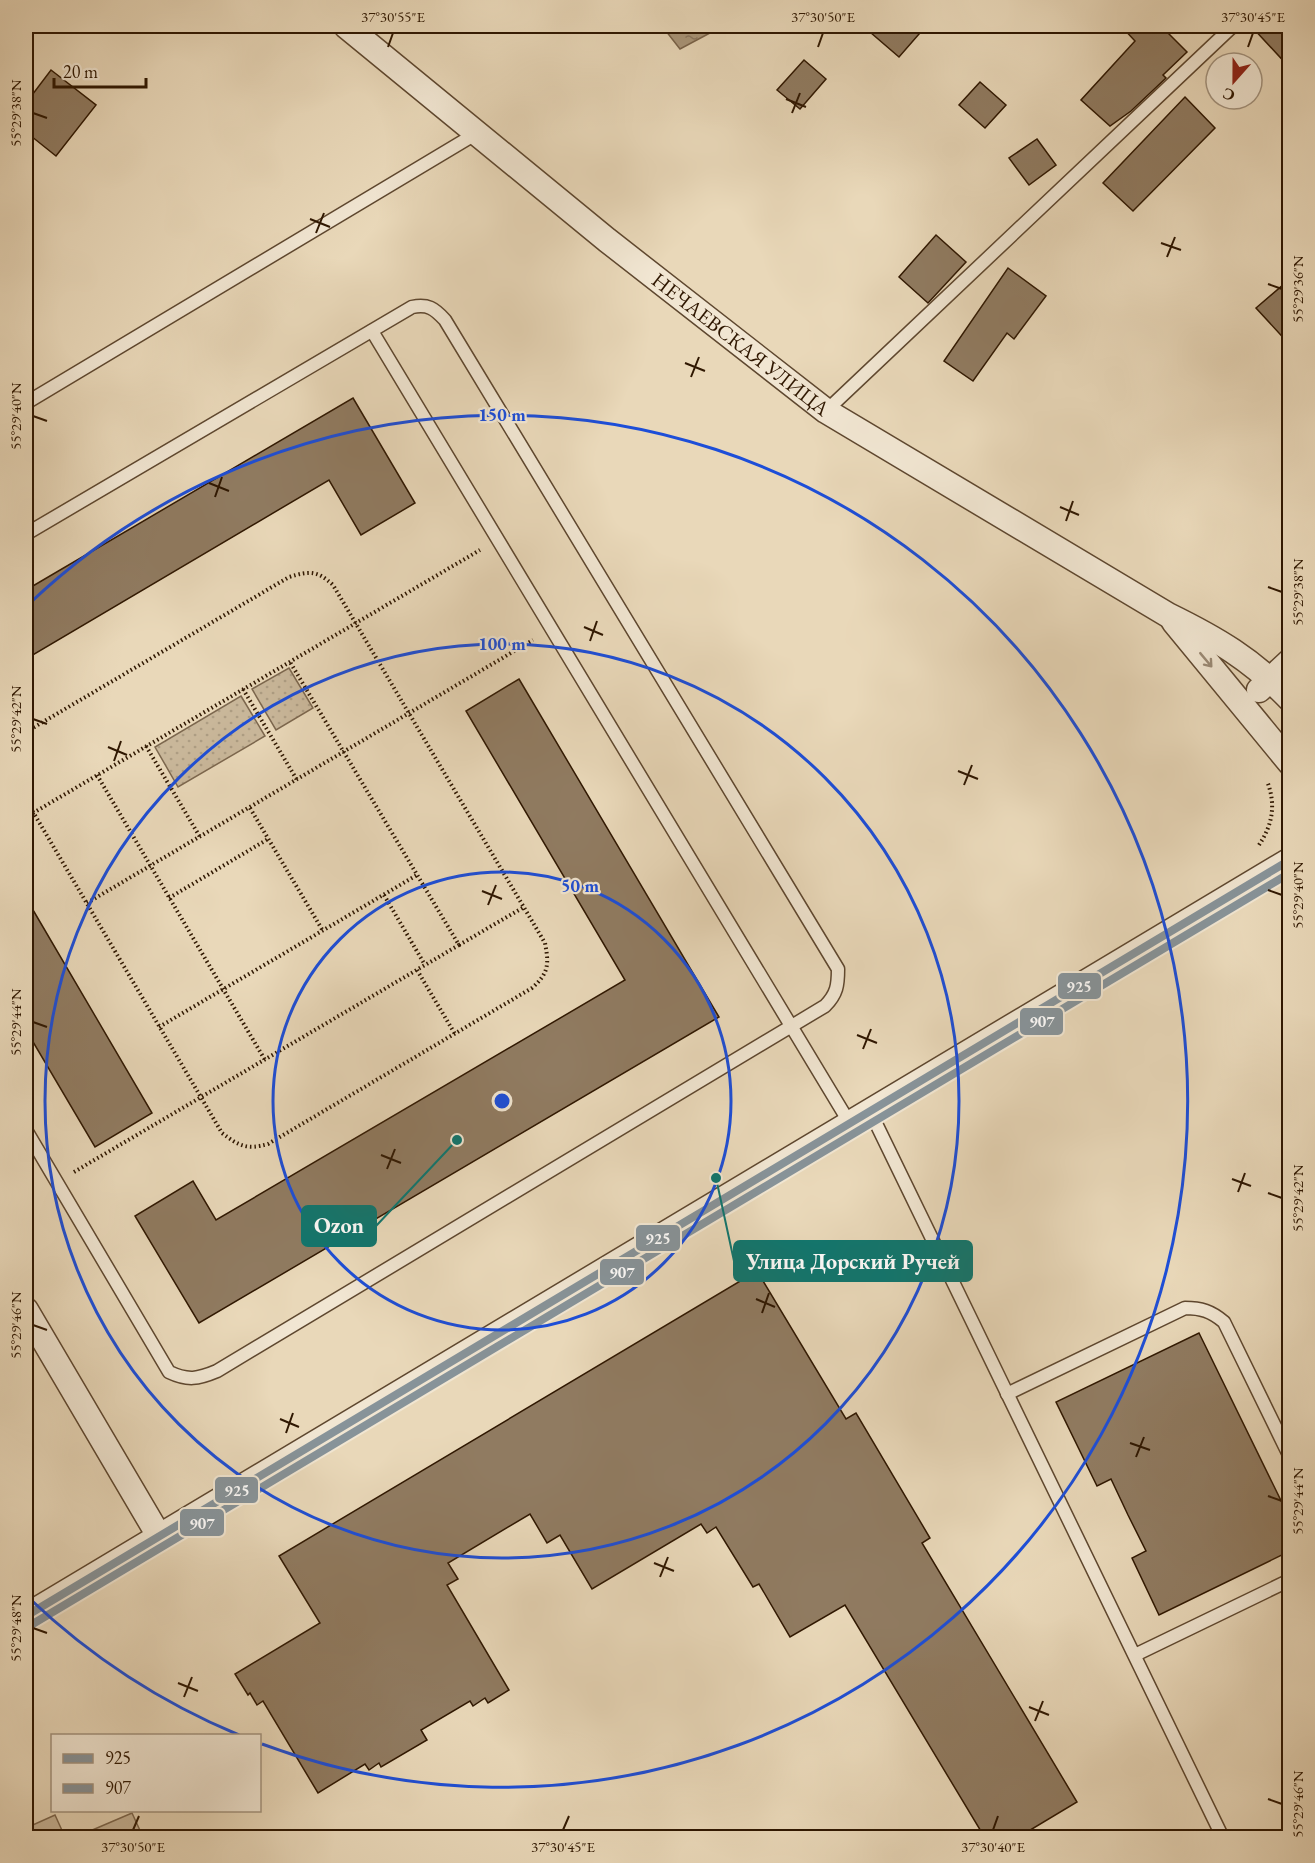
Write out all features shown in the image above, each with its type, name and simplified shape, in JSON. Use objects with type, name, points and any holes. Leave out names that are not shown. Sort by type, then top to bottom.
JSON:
[{"type":"street","name":"НЕЧАЕВСКАЯ УЛИЦА","points":[[346,26],[607,240],[826,411],[1168,615],[1221,641],[1265,684],[1290,699]]},
{"type":"street","name":"НЕЧАЕВСКАЯ УЛИЦА","points":[[1168,615],[1290,763]]},
{"type":"street","points":[[1265,684],[1290,661]]},
{"type":"street","points":[[26,1616],[859,1115],[1290,860]]},
{"type":"street","points":[[26,1310],[159,1536]]},
{"type":"lane","points":[[826,411],[1233,26]]},
{"type":"lane","points":[[26,403],[477,133]]},
{"type":"lane","points":[[26,534],[412,307],[424,305],[435,309],[445,320],[838,969],[838,985],[834,997],[825,1005],[217,1371],[197,1380],[183,1378],[169,1372],[26,1130]]},
{"type":"lane","points":[[372,331],[792,1026],[859,1115],[1007,1394],[1223,1838]]},
{"type":"lane","points":[[1007,1394],[1185,1308],[1201,1308],[1213,1313],[1224,1322],[1290,1457]]},
{"type":"lane","points":[[1135,1655],[1290,1580]]},
{"type":"path","points":[[33,813],[498,539]]},
{"type":"path","points":[[26,732],[289,577],[308,571],[321,574],[333,585],[545,943],[549,965],[544,978],[532,988],[268,1144],[252,1148],[238,1146],[222,1133],[26,800]]},
{"type":"path","points":[[87,903],[552,629]]},
{"type":"path","points":[[290,662],[459,945]]},
{"type":"path","points":[[243,689],[297,780]]},
{"type":"path","points":[[146,746],[200,837]]},
{"type":"path","points":[[1255,850],[1266,834],[1274,802],[1262,773]]},
{"type":"path","points":[[97,776],[265,1060]]},
{"type":"path","points":[[250,807],[323,931]]},
{"type":"path","points":[[169,897],[268,839]]},
{"type":"path","points":[[159,1027],[417,875]]},
{"type":"path","points":[[384,895],[425,965]]},
{"type":"path","points":[[57,1182],[524,907]]},
{"type":"path","points":[[417,970],[455,1034]]},
{"type":"shaded area","points":[[289,668],[313,708],[276,730],[252,689]]},
{"type":"shaded area","points":[[241,696],[265,736],[178,787],[155,747]]},
{"type":"shaded area","points":[[132,1813],[143,1837],[76,1837]]},
{"type":"shaded area","points":[[55,1815],[65,1837],[26,1837],[26,1828]]},
{"type":"water","points":[[662,26],[723,26],[680,49]]},
{"type":"building","points":[[863,26],[926,26],[899,57]]},
{"type":"building","points":[[1121,26],[1161,26],[1187,52],[1163,75],[1166,78],[1131,111],[1110,126],[1081,100],[1135,41]]},
{"type":"building","points":[[1251,26],[1290,26],[1290,68]]},
{"type":"building","points":[[804,60],[826,79],[800,109],[777,90]]},
{"type":"building","points":[[51,70],[96,105],[56,156],[26,132],[26,103]]},
{"type":"building","points":[[980,82],[1006,105],[985,128],[959,105]]},
{"type":"building","points":[[1185,97],[1215,128],[1133,211],[1103,183]]},
{"type":"building","points":[[1037,139],[1056,165],[1029,185],[1009,158]]},
{"type":"building","points":[[936,235],[966,262],[928,303],[899,277]]},
{"type":"building","points":[[1008,268],[1046,296],[1014,339],[1007,333],[973,381],[944,361]]},
{"type":"building","points":[[1290,279],[1290,345],[1256,308]]},
{"type":"building","points":[[353,398],[415,503],[361,535],[329,480],[26,659],[26,590]]},
{"type":"building","points":[[519,679],[719,1017],[199,1323],[135,1216],[193,1181],[216,1220],[625,980],[466,711]]},
{"type":"building","points":[[26,898],[152,1113],[95,1147],[26,1030]]},
{"type":"building","points":[[757,1271],[846,1419],[856,1413],[930,1538],[922,1543],[1077,1802],[1017,1838],[985,1838],[845,1605],[790,1637],[759,1584],[753,1587],[716,1527],[707,1533],[701,1524],[592,1589],[560,1535],[547,1543],[530,1514],[448,1563],[458,1579],[447,1585],[509,1690],[488,1703],[485,1698],[473,1706],[470,1701],[421,1730],[427,1740],[381,1767],[379,1763],[369,1770],[365,1764],[318,1793],[263,1701],[257,1705],[235,1674],[320,1623],[279,1556]]},
{"type":"building","points":[[1199,1333],[1290,1519],[1290,1551],[1159,1615],[1132,1558],[1146,1551],[1111,1479],[1097,1486],[1056,1402]]},
{"type":"transit line","name":"925","points":[[26,1616],[1290,860]]},
{"type":"transit line","name":"907","points":[[31,1625],[1290,873]]},
{"type":"place","name":"Ozon","points":[[457,1140]]},
{"type":"place","name":"Улица Дорский Ручей","points":[[716,1178]]}]
